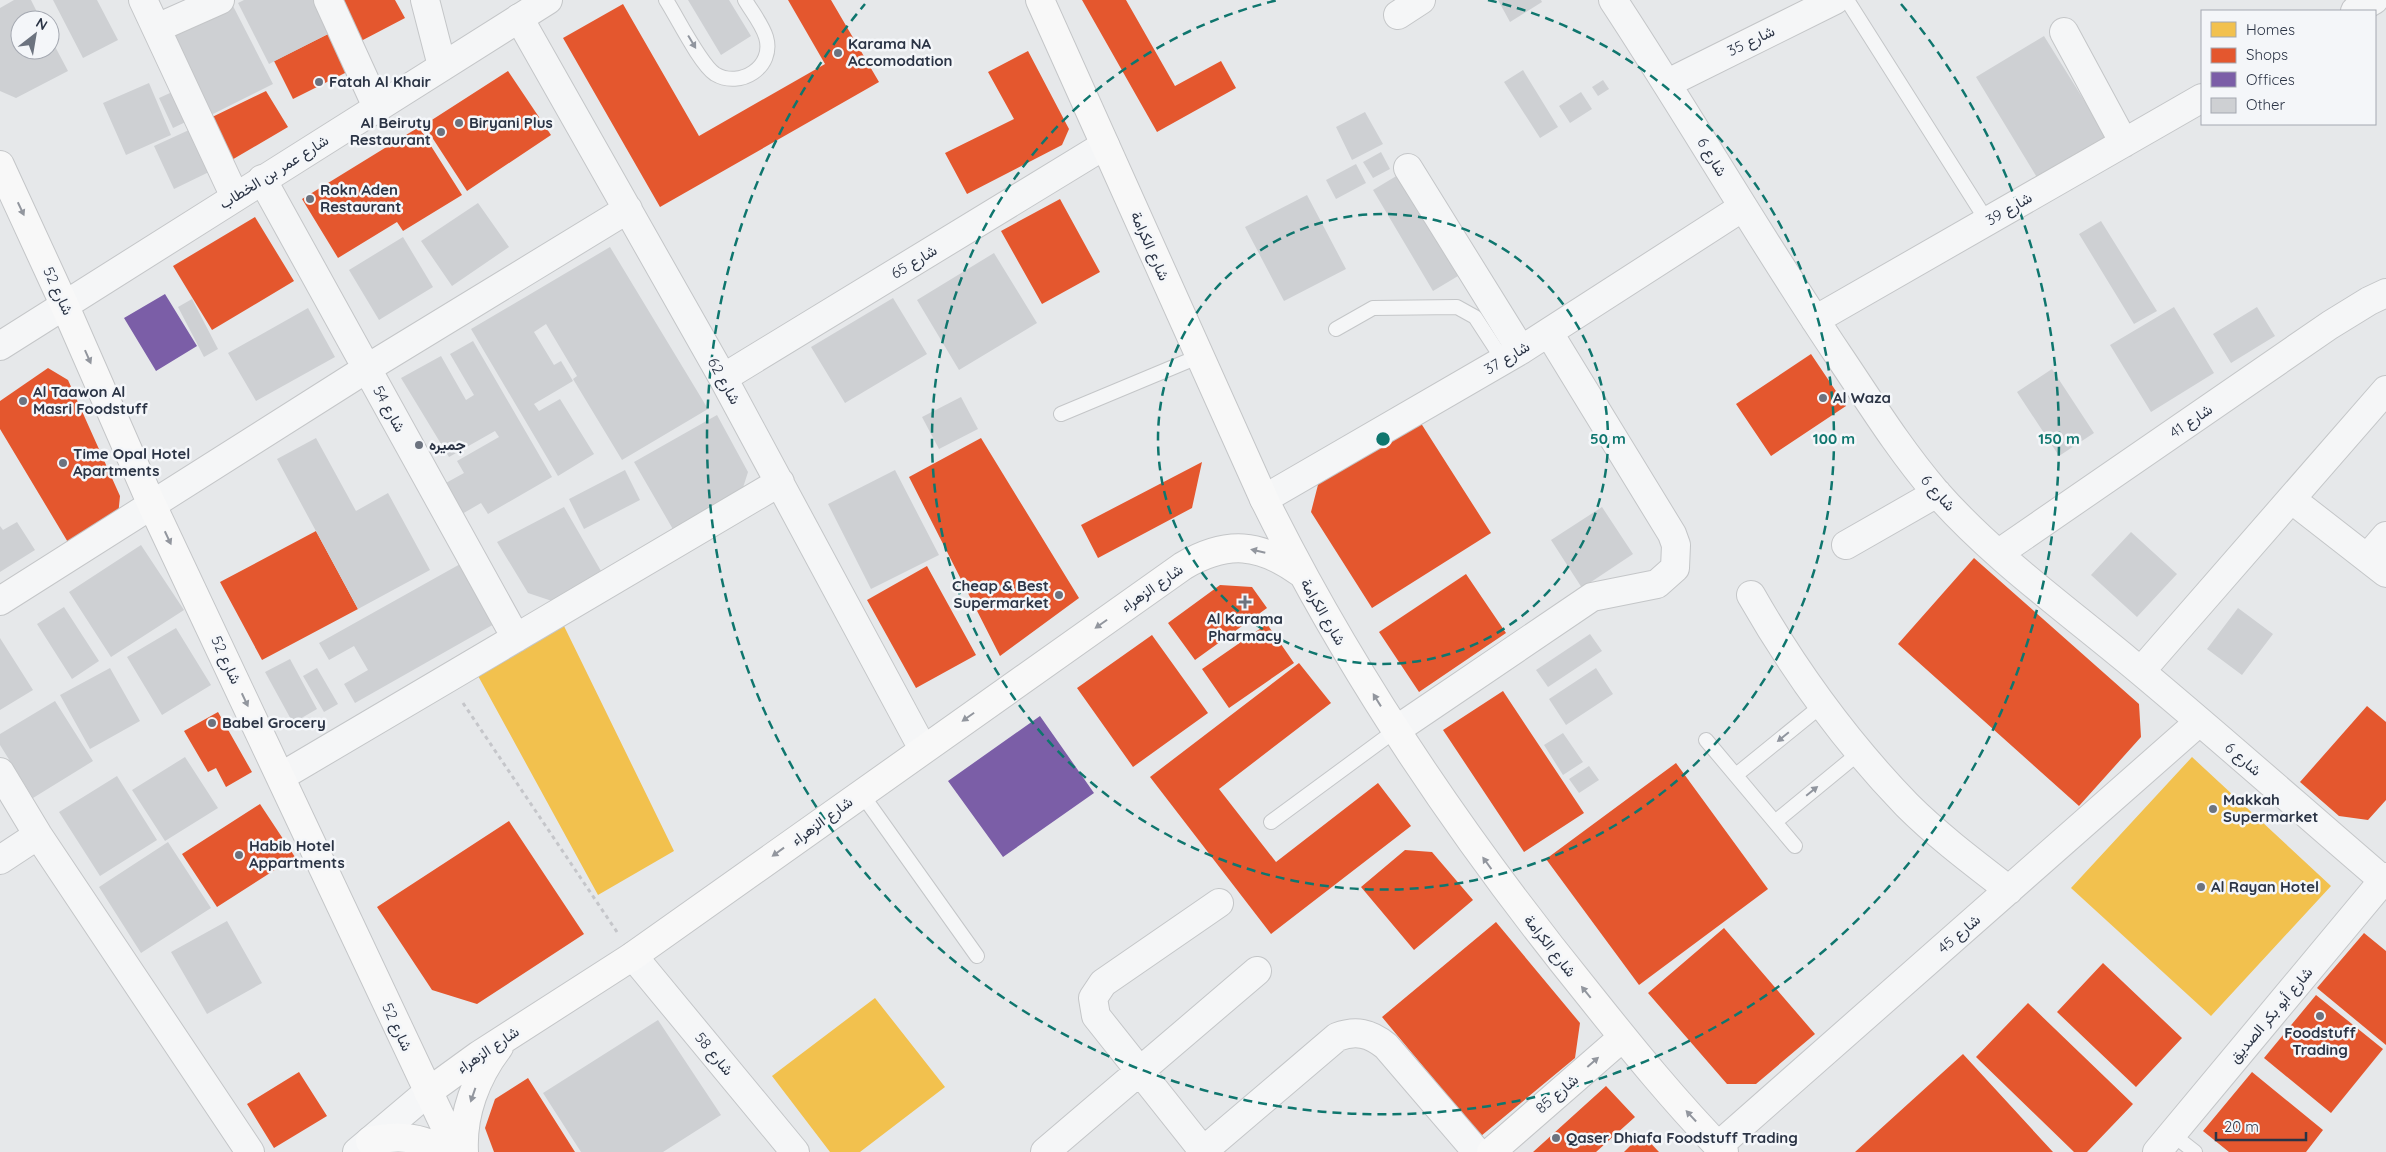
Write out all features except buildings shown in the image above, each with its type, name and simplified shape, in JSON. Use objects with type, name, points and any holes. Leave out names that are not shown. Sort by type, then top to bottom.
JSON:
[{"type":"main road","name":"شارع الكرامة","points":[[1040,0],[1264,498],[1301,573],[1396,730],[1504,887],[1623,1036],[1721,1149]]},
{"type":"main road","name":"شارع 52","points":[[0,165],[64,304],[152,505],[282,776],[457,1152]]},
{"type":"main road","name":"شارع الزهراء","points":[[428,1092],[506,1038],[633,956],[923,749],[1201,555],[1221,548],[1243,547],[1264,552],[1283,560],[1301,573]]},
{"type":"main road","name":"شارع 85","points":[[1491,1152],[1623,1036]]},
{"type":"main road","points":[[464,1152],[465,1122],[479,1077],[506,1038]]},
{"type":"main road","points":[[364,1146],[404,1137],[421,1140],[445,1152]]},
{"type":"street","points":[[143,0],[235,197]]},
{"type":"street","points":[[157,28],[220,0]]},
{"type":"street","points":[[328,0],[377,108]]},
{"type":"street","points":[[425,0],[442,66]]},
{"type":"street","name":"شارع عمر بن الخطاب","points":[[0,346],[548,0]]},
{"type":"street","points":[[1398,15],[1421,0]]},
{"type":"street","name":"شارع 6","points":[[1613,0],[1668,83],[1743,207],[1815,320],[1890,431],[1937,493],[1999,553],[2385,879]]},
{"type":"street","name":"شارع 35","points":[[1668,83],[1834,0]]},
{"type":"street","points":[[2356,10],[2375,0],[2386,10]]},
{"type":"street","name":"شارع 62","points":[[519,18],[723,378],[923,749]]},
{"type":"street","points":[[2064,32],[2124,143]]},
{"type":"street","name":"شارع 39","points":[[1815,320],[2201,99]]},
{"type":"street","name":"شارع 65","points":[[723,378],[1105,145]]},
{"type":"street","points":[[1408,168],[1512,355]]},
{"type":"street","name":"شارع 54","points":[[262,180],[516,638]]},
{"type":"street","name":"شارع 37","points":[[1264,498],[1512,355],[1743,207]]},
{"type":"street","points":[[0,601],[366,368],[628,209]]},
{"type":"street","name":"شارع 41","points":[[1999,553],[2330,325],[2369,300],[2386,293]]},
{"type":"street","points":[[1396,730],[1592,597],[1657,584],[1675,568],[1676,545],[1672,534],[1549,332]]},
{"type":"street","points":[[2141,671],[2386,390]]},
{"type":"street","points":[[282,776],[780,482]]},
{"type":"street","points":[[1846,545],[1937,493]]},
{"type":"street","points":[[2291,499],[2376,566],[2386,536]]},
{"type":"street","points":[[1751,595],[1784,652],[1821,706],[1859,752],[1908,805],[1957,849],[2009,890]]},
{"type":"street","name":"شارع 45","points":[[1721,1149],[2199,722]]},
{"type":"street","points":[[0,772],[38,836],[250,1152]]},
{"type":"street","points":[[0,860],[38,836]]},
{"type":"street","name":"شارع أبو بكر الصديق","points":[[2164,1143],[2385,879]]},
{"type":"street","points":[[1219,903],[1103,983],[1093,998],[1096,1016],[1203,1152],[1337,1037],[1356,1033],[1375,1037],[1386,1046],[1477,1152]]},
{"type":"street","name":"شارع 58","points":[[633,956],[795,1152]]},
{"type":"street","points":[[1045,1152],[1257,971]]},
{"type":"street","name":"شارع الزهراء","points":[[364,1146],[428,1092]]},
{"type":"lane","points":[[666,0],[705,63],[714,73],[727,79],[740,79],[753,74],[762,64],[767,52],[766,38],[745,0]]},
{"type":"lane","points":[[1847,0],[1987,221]]},
{"type":"lane","points":[[1336,329],[1373,308],[1457,307],[1474,318],[1512,355]]},
{"type":"lane","points":[[1061,414],[1200,356]]},
{"type":"lane","points":[[1736,775],[1821,706]]},
{"type":"lane","points":[[1271,822],[1396,730]]},
{"type":"lane","points":[[1706,740],[1795,846]]},
{"type":"lane","points":[[1775,822],[1859,752]]},
{"type":"lane","points":[[861,793],[977,956]]},
{"type":"lane","points":[[2164,1143],[2194,1152]]},
{"type":"path","points":[[446,679],[633,956]]},
{"type":"place","name":"Karama NA Accomodation","points":[[838,53]]},
{"type":"place","name":"Fatah Al Khair","points":[[319,82]]},
{"type":"place","name":"Biryani Plus","points":[[459,123]]},
{"type":"place","name":"Al Beiruty Restaurant","points":[[441,132]]},
{"type":"place","name":"Rokn Aden Restaurant","points":[[310,199]]},
{"type":"place","name":"Al Waza","points":[[1823,398]]},
{"type":"place","name":"Al Taawon Al Masri Foodstuff","points":[[23,401]]},
{"type":"place","name":"جميره","points":[[419,445]]},
{"type":"place","name":"Time Opal Hotel Apartments","points":[[63,463]]},
{"type":"place","name":"Cheap & Best Supermarket","points":[[1059,595]]},
{"type":"place","name":"Al Karama Pharmacy","points":[[1245,602]]},
{"type":"place","name":"Babel Grocery","points":[[212,723]]},
{"type":"place","name":"Makkah Supermarket","points":[[2213,809]]},
{"type":"place","name":"Habib Hotel Appartments","points":[[239,855]]},
{"type":"place","name":"Al Rayan Hotel","points":[[2201,887]]},
{"type":"place","name":"Foodstuff Trading","points":[[2320,1016]]},
{"type":"place","name":"Qaser Dhiafa Foodstuff Trading","points":[[1556,1138]]}]
